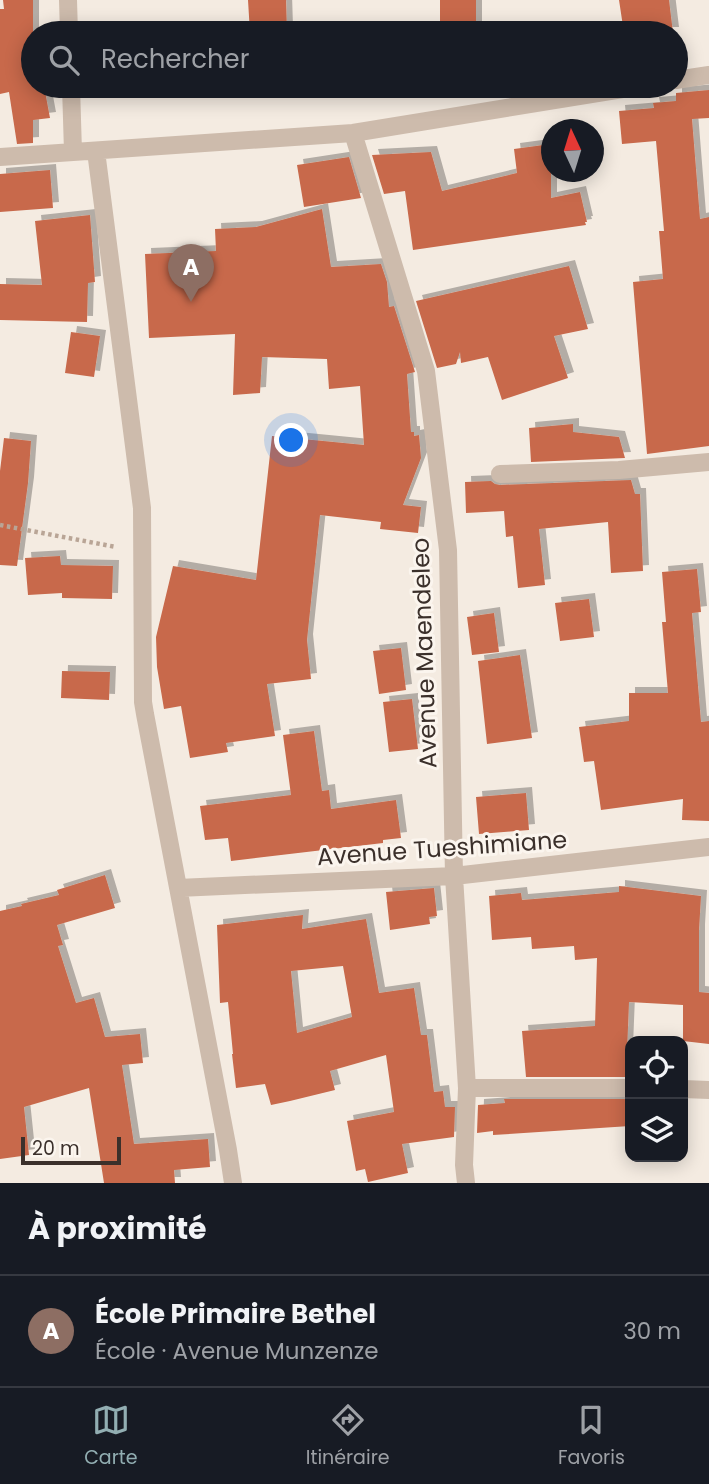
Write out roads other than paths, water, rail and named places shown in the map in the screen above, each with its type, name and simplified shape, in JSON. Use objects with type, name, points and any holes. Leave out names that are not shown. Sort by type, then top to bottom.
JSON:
[{"type":"street","points":[[68,0],[69,21]]},
{"type":"street","points":[[688,78],[709,75]]},
{"type":"street","points":[[71,98],[73,152]]},
{"type":"street","points":[[0,157],[353,133],[567,98]]},
{"type":"street","name":"Avenue Maendeleo","points":[[353,133],[426,371],[448,550],[454,876],[467,1088],[464,1165],[466,1183]]},
{"type":"street","points":[[96,151],[140,494],[143,702],[233,1183]]},
{"type":"street","points":[[500,474],[619,470],[709,462]]},
{"type":"street","name":"Avenue Tueshimiane","points":[[178,888],[454,876],[709,847]]},
{"type":"street","points":[[467,1088],[625,1088]]},
{"type":"street","points":[[688,1089],[709,1090]]},
{"type":"place","name":"École Primaire Bethel","points":[[191,302]]}]
